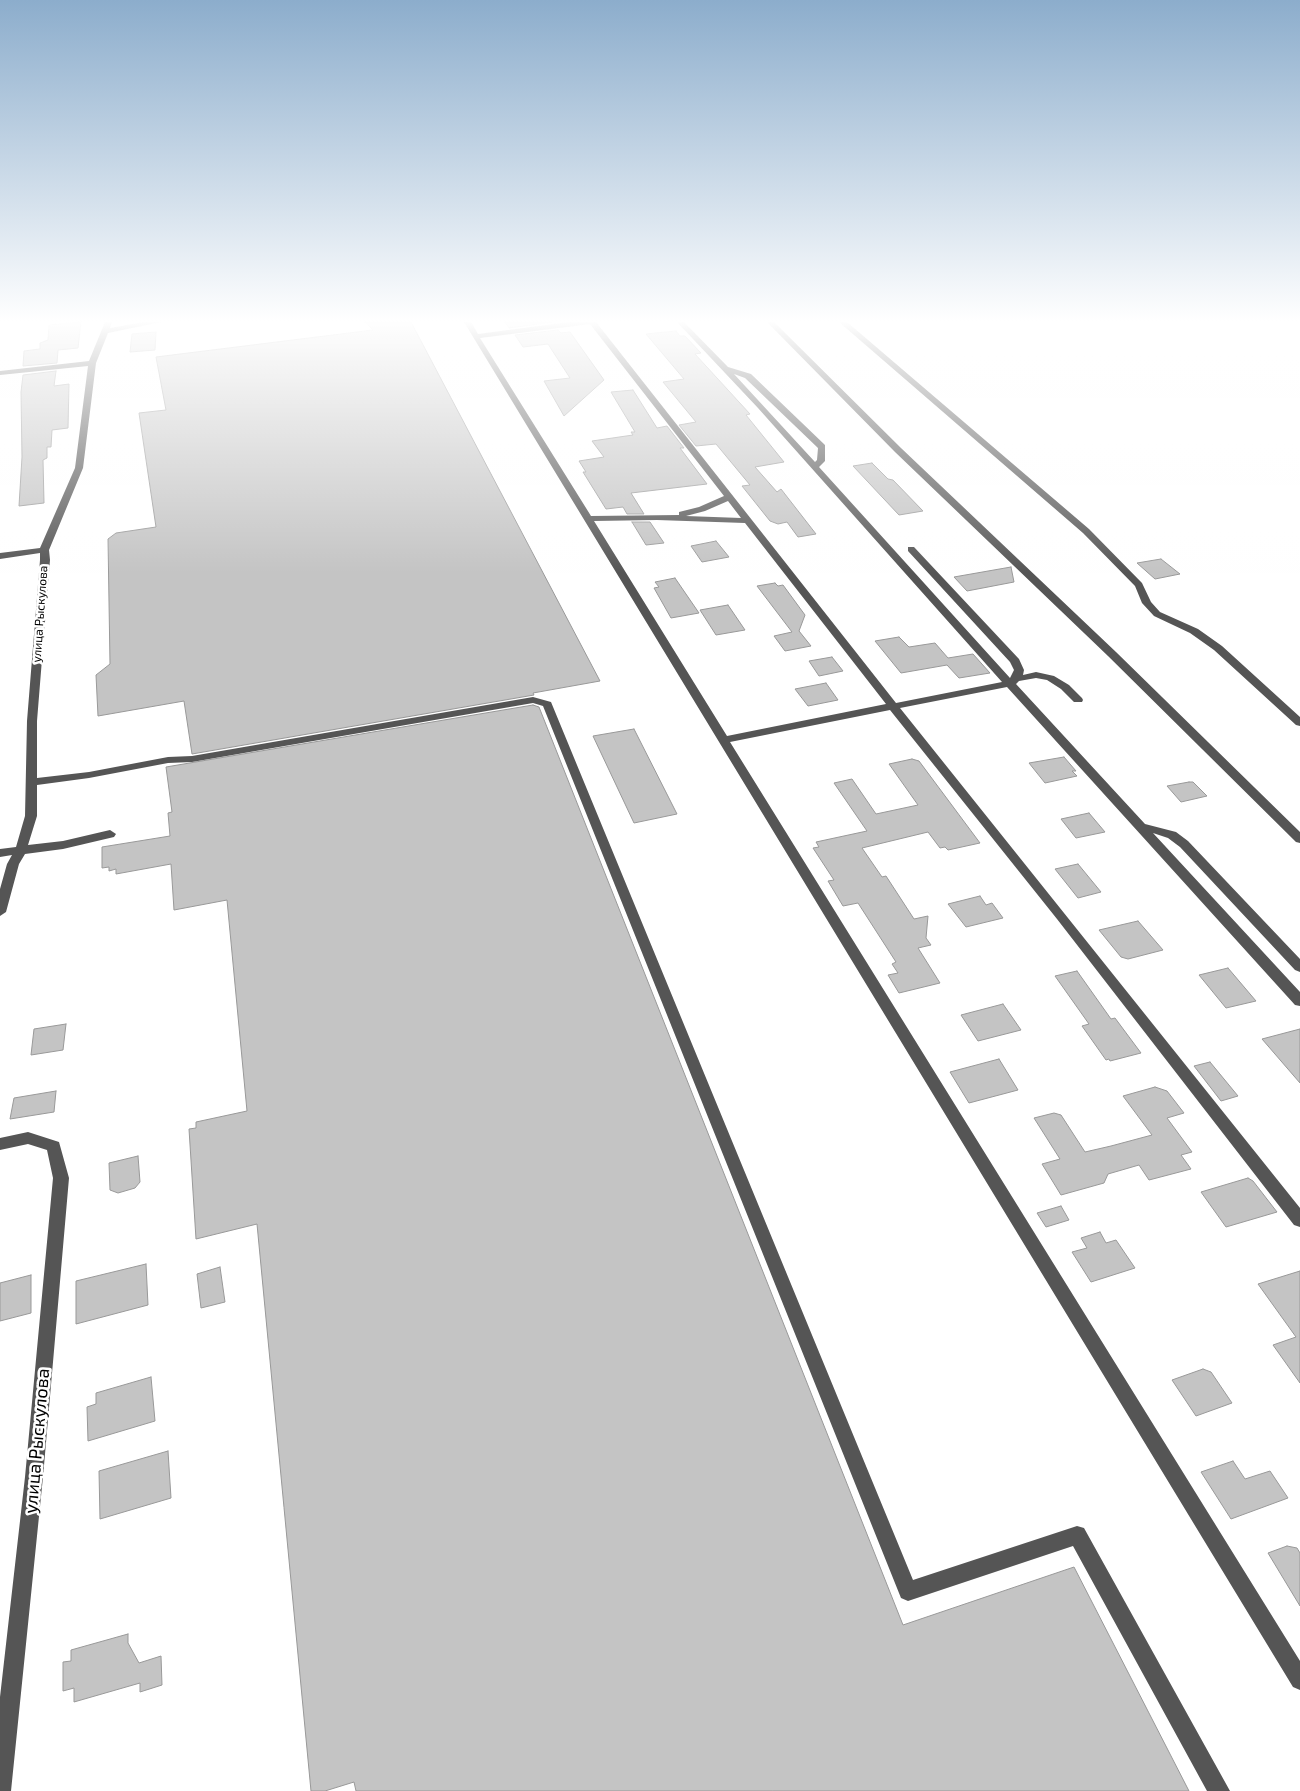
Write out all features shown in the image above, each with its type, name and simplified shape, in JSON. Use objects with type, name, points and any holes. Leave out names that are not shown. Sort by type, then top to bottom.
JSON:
[{"type":"street","name":"улица Рыскулова","points":[[0,912],[13,864],[21,850],[31,816],[32,721],[45,560],[44,550],[79,468],[87,406]]},
{"type":"street","points":[[519,406],[1300,1680]]},
{"type":"street","points":[[657,406],[894,705],[979,816],[1061,916],[1300,1220]]},
{"type":"street","points":[[759,406],[815,466],[921,587],[1014,681],[1142,828],[1300,1001]]},
{"type":"street","points":[[779,406],[822,447],[821,461],[815,466]]},
{"type":"street","points":[[854,406],[1112,654],[1300,839]]},
{"type":"street","points":[[940,406],[1086,531],[1139,585],[1147,603],[1157,614],[1194,631],[1218,648],[1300,723]]},
{"type":"street","points":[[588,519],[679,515],[702,509],[730,497]]},
{"type":"street","points":[[657,517],[749,521]]},
{"type":"street","points":[[911,549],[1015,661],[1019,670],[1014,681]]},
{"type":"street","points":[[0,556],[44,550]]},
{"type":"street","points":[[722,740],[1036,675],[1050,678],[1065,687],[1078,700]]},
{"type":"street","points":[[32,782],[89,775],[168,760],[192,759],[533,700],[547,704],[908,1591],[1077,1535],[1219,1791]]},
{"type":"street","points":[[1142,828],[1154,829],[1172,835],[1184,844],[1300,967]]},
{"type":"street","points":[[0,853],[63,844],[110,834]]},
{"type":"street","name":"улица Рыскулова","points":[[0,1144],[28,1138],[54,1146],[60,1178],[34,1477],[0,1791]]},
{"type":"building","points":[[21,406],[69,406],[68,428],[52,430],[51,447],[47,447],[47,458],[43,460],[44,503],[19,506],[22,457]]},
{"type":"building","points":[[165,406],[455,406],[600,681],[533,693],[534,695],[192,754],[184,701],[98,716],[96,675],[110,664],[108,539],[116,533],[156,527],[139,413],[166,410]]},
{"type":"building","points":[[558,406],[576,406],[564,416]]},
{"type":"building","points":[[619,406],[643,406],[657,428],[667,426],[684,448],[680,448],[707,484],[631,493],[644,514],[627,514],[623,507],[606,509],[583,472],[586,472],[579,461],[604,457],[592,441],[633,435],[631,432],[635,432]]},
{"type":"building","points":[[682,406],[742,406],[750,414],[746,415],[784,462],[755,467],[777,492],[781,489],[816,534],[798,537],[787,522],[778,524],[770,521],[742,486],[750,485],[716,444],[696,446],[679,425],[696,422]]},
{"type":"building","points":[[872,463],[888,479],[893,480],[923,511],[899,515],[853,466]]},
{"type":"building","points":[[632,522],[650,522],[664,543],[646,545]]},
{"type":"building","points":[[716,541],[729,557],[702,562],[691,546]]},
{"type":"building","points":[[1161,559],[1180,574],[1155,579],[1137,563]]},
{"type":"building","points":[[1011,567],[1014,582],[967,591],[954,577]]},
{"type":"building","points":[[675,578],[699,613],[671,618],[654,588],[659,587],[655,582]]},
{"type":"building","points":[[775,583],[778,586],[783,585],[805,615],[799,631],[811,646],[785,651],[774,636],[792,632],[757,586]]},
{"type":"building","points":[[728,605],[745,630],[716,635],[700,610]]},
{"type":"building","points":[[899,637],[909,647],[935,643],[948,658],[973,654],[990,673],[959,678],[947,665],[901,673],[875,641]]},
{"type":"building","points":[[832,657],[843,671],[819,676],[809,661]]},
{"type":"building","points":[[826,683],[838,700],[808,706],[795,689]]},
{"type":"building","points":[[533,705],[539,707],[903,1625],[1074,1567],[1189,1791],[356,1791],[354,1782],[325,1791],[311,1791],[257,1224],[196,1239],[189,1129],[196,1128],[196,1122],[247,1111],[227,900],[174,910],[171,864],[116,874],[116,869],[109,871],[109,867],[102,868],[102,847],[170,836],[168,813],[172,812],[166,767]]},
{"type":"building","points":[[634,729],[677,814],[634,823],[593,736]]},
{"type":"building","points":[[1064,757],[1076,771],[1072,771],[1077,776],[1045,783],[1029,763]]},
{"type":"building","points":[[912,759],[919,761],[980,843],[948,850],[945,847],[940,848],[928,832],[862,848],[882,877],[886,876],[914,919],[928,916],[926,938],[931,945],[918,948],[940,983],[899,993],[888,975],[898,973],[892,964],[896,962],[858,903],[843,906],[828,881],[834,880],[813,848],[819,847],[816,842],[867,831],[834,783],[852,779],[876,814],[918,805],[889,764]]},
{"type":"building","points":[[1193,782],[1207,796],[1181,802],[1167,786]]},
{"type":"building","points":[[1089,813],[1105,832],[1076,838],[1061,819]]},
{"type":"building","points":[[1078,864],[1101,892],[1078,898],[1055,869]]},
{"type":"building","points":[[980,896],[986,905],[992,903],[1003,918],[966,927],[948,904]]},
{"type":"building","points":[[1138,921],[1163,950],[1128,959],[1121,957],[1099,930]]},
{"type":"building","points":[[1228,968],[1256,1001],[1226,1008],[1199,975]]},
{"type":"building","points":[[1077,971],[1111,1019],[1115,1018],[1141,1053],[1110,1061],[1109,1059],[1106,1060],[1082,1026],[1089,1024],[1055,976]]},
{"type":"building","points":[[1003,1004],[1021,1030],[978,1041],[961,1015]]},
{"type":"building","points":[[66,1024],[63,1050],[31,1055],[34,1029]]},
{"type":"building","points":[[1300,1029],[1300,1083],[1262,1039]]},
{"type":"building","points":[[999,1059],[1018,1090],[969,1103],[950,1072]]},
{"type":"building","points":[[1210,1062],[1238,1096],[1221,1101],[1194,1066]]},
{"type":"building","points":[[1155,1087],[1167,1091],[1184,1113],[1167,1118],[1192,1152],[1181,1155],[1191,1169],[1149,1180],[1139,1165],[1108,1174],[1104,1183],[1061,1195],[1042,1164],[1060,1159],[1034,1118],[1054,1113],[1061,1115],[1085,1152],[1111,1146],[1152,1135],[1123,1096]]},
{"type":"building","points":[[56,1091],[54,1112],[10,1119],[14,1098]]},
{"type":"building","points":[[138,1156],[140,1182],[135,1188],[118,1193],[110,1190],[109,1163]]},
{"type":"building","points":[[1248,1178],[1253,1181],[1277,1212],[1226,1227],[1201,1192]]},
{"type":"building","points":[[1061,1206],[1069,1220],[1046,1227],[1037,1213]]},
{"type":"building","points":[[1100,1232],[1106,1243],[1116,1240],[1135,1268],[1091,1282],[1072,1252],[1087,1248],[1081,1238]]},
{"type":"building","points":[[146,1264],[148,1305],[76,1324],[76,1281]]},
{"type":"building","points":[[220,1267],[225,1302],[201,1308],[197,1274]]},
{"type":"building","points":[[1300,1271],[1300,1383],[1273,1345],[1296,1337],[1258,1284]]},
{"type":"building","points":[[31,1275],[31,1313],[0,1321],[0,1283]]},
{"type":"building","points":[[1203,1369],[1211,1372],[1232,1403],[1196,1416],[1172,1380]]},
{"type":"building","points":[[151,1377],[155,1421],[88,1441],[87,1407],[96,1404],[96,1393]]},
{"type":"building","points":[[168,1451],[171,1498],[100,1519],[99,1471]]},
{"type":"building","points":[[1233,1461],[1245,1479],[1270,1471],[1288,1498],[1231,1519],[1201,1472]]},
{"type":"building","points":[[1287,1546],[1297,1548],[1300,1553],[1300,1606],[1268,1553]]},
{"type":"building","points":[[128,1634],[128,1643],[139,1663],[161,1656],[162,1685],[140,1692],[140,1683],[74,1702],[74,1688],[63,1691],[63,1662],[71,1661],[71,1650]]}]
